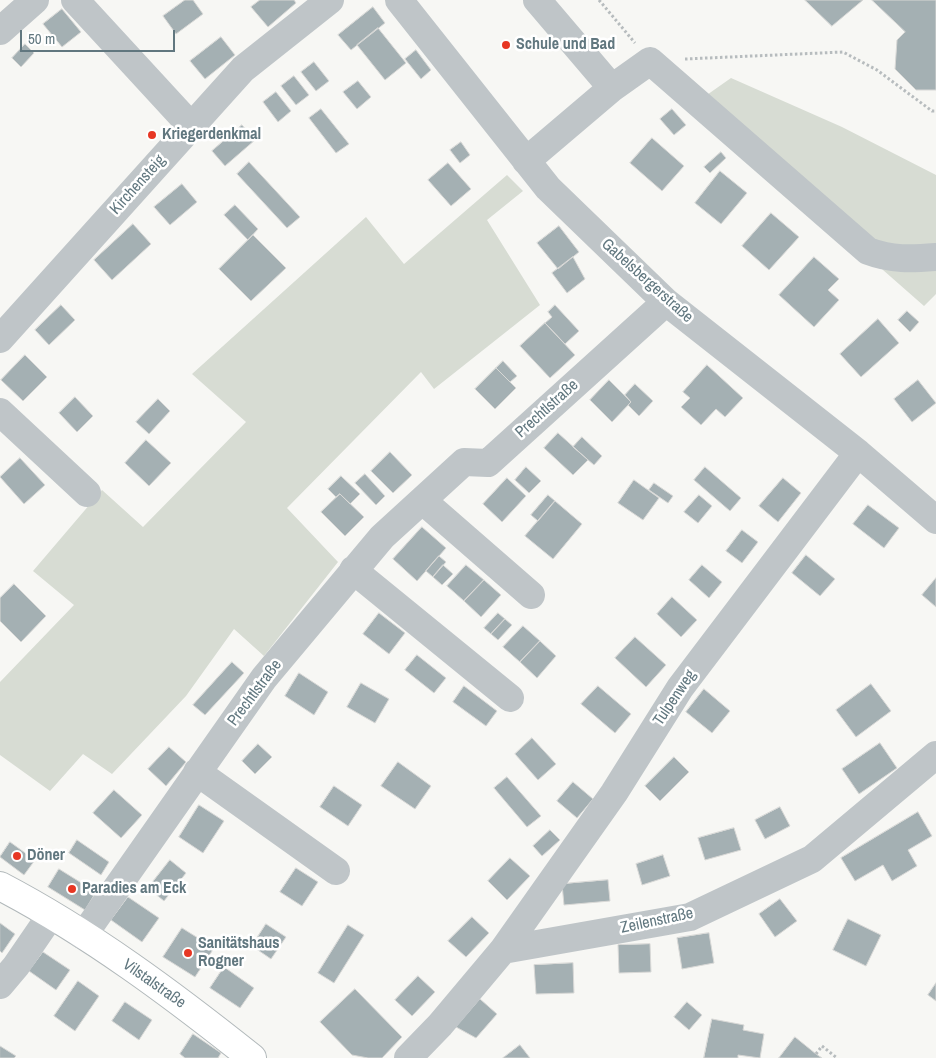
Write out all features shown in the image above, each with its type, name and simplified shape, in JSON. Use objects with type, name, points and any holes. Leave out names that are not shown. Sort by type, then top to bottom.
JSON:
[{"type":"main road","name":"Vilstalstraße","points":[[0,886],[51,915],[176,998],[252,1058]]},
{"type":"street","points":[[0,31],[35,0]]},
{"type":"street","points":[[75,0],[191,126]]},
{"type":"street","name":"Gabelsbergerstraße","points":[[399,0],[548,188],[666,302],[858,453],[936,520]]},
{"type":"street","points":[[537,0],[612,88]]},
{"type":"street","name":"Kirchensteig","points":[[0,339],[243,69],[325,1]]},
{"type":"street","points":[[526,161],[612,88],[650,61],[868,252],[885,257],[908,259],[936,257]]},
{"type":"street","name":"Prechtlstraße","points":[[82,935],[264,678],[382,537],[464,462],[488,463],[666,302]]},
{"type":"street","points":[[0,412],[87,493]]},
{"type":"street","name":"Tulpenweg","points":[[503,950],[614,793],[680,688],[858,453]]},
{"type":"street","points":[[422,501],[532,595]]},
{"type":"street","points":[[353,570],[510,698]]},
{"type":"street","name":"Zeilenstraße","points":[[503,950],[690,917],[812,859],[933,765]]},
{"type":"street","points":[[197,772],[336,871]]},
{"type":"street","points":[[0,985],[16,966],[51,915]]},
{"type":"street","points":[[408,1058],[440,1025],[503,950]]},
{"type":"path","points":[[599,0],[650,61],[843,52],[876,70],[932,111],[936,111]]},
{"type":"path","points":[[816,1054],[822,1046],[837,1058]]},
{"type":"shaded area","points":[[731,78],[842,127],[936,175],[936,294],[924,306],[694,104]]},
{"type":"shaded area","points":[[507,175],[523,191],[487,220],[540,305],[434,389],[421,372],[287,508],[338,562],[264,656],[234,629],[186,696],[112,774],[83,754],[50,791],[0,755],[0,682],[74,605],[33,571],[102,490],[143,527],[246,422],[192,374],[366,217],[404,264]]},
{"type":"building","points":[[185,0],[193,0],[203,14],[176,34],[163,16]]},
{"type":"building","points":[[260,0],[294,0],[296,3],[268,27],[251,7]]},
{"type":"building","points":[[805,0],[863,0],[832,26]]},
{"type":"building","points":[[872,0],[936,0],[936,90],[916,90],[895,69],[897,40],[905,32]]},
{"type":"building","points":[[373,7],[385,23],[351,50],[338,35]]},
{"type":"building","points":[[62,9],[81,32],[62,47],[43,24]]},
{"type":"building","points":[[378,28],[406,63],[385,80],[357,45]]},
{"type":"building","points":[[221,37],[235,55],[205,79],[190,61]]},
{"type":"building","points":[[25,44],[34,53],[21,67],[12,58]]},
{"type":"building","points":[[416,50],[431,70],[421,79],[405,59]]},
{"type":"building","points":[[314,62],[329,81],[316,91],[301,72]]},
{"type":"building","points":[[294,76],[309,95],[296,105],[281,86]]},
{"type":"building","points":[[358,81],[371,97],[357,109],[343,92]]},
{"type":"building","points":[[276,92],[291,111],[278,122],[263,102]]},
{"type":"building","points":[[321,109],[349,144],[336,153],[309,118]]},
{"type":"building","points":[[672,109],[686,125],[674,135],[660,119]]},
{"type":"building","points":[[242,125],[255,140],[225,166],[212,151]]},
{"type":"building","points":[[652,138],[684,166],[662,191],[630,163]]},
{"type":"building","points":[[461,142],[470,155],[460,163],[450,150]]},
{"type":"building","points":[[721,152],[726,158],[710,173],[704,167]]},
{"type":"building","points":[[249,162],[300,217],[287,228],[237,174]]},
{"type":"building","points":[[448,163],[471,189],[451,206],[428,180]]},
{"type":"building","points":[[720,171],[747,193],[721,224],[695,203]]},
{"type":"building","points":[[182,184],[197,202],[170,225],[154,207]]},
{"type":"building","points":[[235,205],[258,229],[248,240],[224,215]]},
{"type":"building","points":[[771,213],[799,237],[769,270],[742,246]]},
{"type":"building","points":[[133,224],[151,244],[112,280],[94,260]]},
{"type":"building","points":[[559,226],[579,252],[558,269],[537,243]]},
{"type":"building","points":[[253,235],[286,268],[251,301],[219,269]]},
{"type":"building","points":[[573,257],[585,279],[567,293],[552,273]]},
{"type":"building","points":[[814,257],[839,279],[828,290],[839,300],[814,327],[779,295]]},
{"type":"building","points":[[61,305],[75,320],[49,345],[35,330]]},
{"type":"building","points":[[555,305],[579,331],[565,344],[545,323],[552,317],[548,312]]},
{"type":"building","points":[[907,311],[919,322],[910,332],[898,320]]},
{"type":"building","points":[[878,319],[899,343],[861,377],[840,354]]},
{"type":"building","points":[[545,323],[575,355],[550,378],[520,346]]},
{"type":"building","points":[[25,355],[47,377],[23,401],[1,380]]},
{"type":"building","points":[[503,361],[517,376],[510,382],[496,368]]},
{"type":"building","points":[[707,365],[743,398],[725,417],[716,409],[701,425],[681,407],[690,398],[683,392]]},
{"type":"building","points":[[496,368],[516,388],[495,409],[475,389]]},
{"type":"building","points":[[609,380],[631,402],[612,422],[590,400]]},
{"type":"building","points":[[918,380],[936,403],[912,422],[894,399]]},
{"type":"building","points":[[635,384],[653,401],[639,416],[628,405],[631,402],[625,395]]},
{"type":"building","points":[[75,397],[93,416],[77,432],[59,413]]},
{"type":"building","points":[[158,399],[170,411],[149,434],[136,422]]},
{"type":"building","points":[[558,433],[588,460],[573,475],[544,448]]},
{"type":"building","points":[[582,437],[602,456],[594,465],[573,447]]},
{"type":"building","points":[[146,440],[171,463],[149,486],[125,463]]},
{"type":"building","points":[[390,452],[412,475],[393,493],[371,471]]},
{"type":"building","points":[[20,458],[45,485],[24,504],[0,477]]},
{"type":"building","points":[[526,467],[541,481],[529,493],[515,480]]},
{"type":"building","points":[[705,467],[741,498],[730,511],[694,480]]},
{"type":"building","points":[[365,474],[385,496],[376,505],[355,483]]},
{"type":"building","points":[[341,476],[360,494],[350,504],[340,494],[336,497],[328,489]]},
{"type":"building","points":[[507,478],[526,496],[502,522],[483,504]]},
{"type":"building","points":[[783,478],[801,493],[778,522],[759,506]]},
{"type":"building","points":[[634,480],[659,498],[643,520],[618,503]]},
{"type":"building","points":[[654,483],[673,496],[668,503],[649,490]]},
{"type":"building","points":[[340,494],[364,517],[345,536],[321,512]]},
{"type":"building","points":[[548,495],[555,501],[538,521],[531,515]]},
{"type":"building","points":[[699,495],[712,506],[698,523],[684,512]]},
{"type":"building","points":[[555,501],[582,524],[553,559],[525,536]]},
{"type":"building","points":[[868,505],[899,528],[884,548],[853,524]]},
{"type":"building","points":[[422,527],[446,548],[417,581],[393,559]]},
{"type":"building","points":[[742,530],[758,542],[742,563],[726,551]]},
{"type":"building","points":[[806,555],[835,579],[820,596],[792,573]]},
{"type":"building","points":[[439,556],[446,562],[433,577],[426,571]]},
{"type":"building","points":[[443,565],[453,574],[442,585],[433,577]]},
{"type":"building","points":[[466,565],[484,580],[464,601],[447,586]]},
{"type":"building","points":[[702,565],[722,582],[709,598],[689,580]]},
{"type":"building","points":[[936,578],[936,607],[922,595]]},
{"type":"building","points":[[484,580],[501,595],[481,617],[464,601]]},
{"type":"building","points":[[14,584],[46,616],[21,642],[0,621],[0,598]]},
{"type":"building","points":[[672,597],[697,620],[681,637],[657,614]]},
{"type":"building","points":[[379,613],[405,633],[389,654],[363,634]]},
{"type":"building","points":[[498,613],[505,619],[491,634],[484,628]]},
{"type":"building","points":[[505,619],[512,625],[498,640],[491,634]]},
{"type":"building","points":[[523,626],[540,641],[520,662],[503,647]]},
{"type":"building","points":[[635,637],[666,665],[646,687],[615,658]]},
{"type":"building","points":[[540,641],[556,656],[537,678],[520,662]]},
{"type":"building","points":[[417,655],[446,678],[434,693],[405,670]]},
{"type":"building","points":[[232,662],[244,673],[205,715],[193,705]]},
{"type":"building","points":[[299,673],[328,692],[314,715],[285,696]]},
{"type":"building","points":[[361,683],[389,699],[375,723],[347,707]]},
{"type":"building","points":[[871,684],[891,711],[856,737],[836,710]]},
{"type":"building","points":[[464,686],[497,711],[486,726],[453,702]]},
{"type":"building","points":[[598,686],[631,714],[615,733],[581,704]]},
{"type":"building","points":[[704,689],[730,711],[712,733],[686,712]]},
{"type":"building","points":[[532,738],[556,764],[538,780],[515,754]]},
{"type":"building","points":[[880,743],[897,768],[859,794],[842,769]]},
{"type":"building","points":[[258,744],[272,757],[255,774],[242,761]]},
{"type":"building","points":[[169,747],[186,762],[166,786],[148,769]]},
{"type":"building","points":[[674,757],[689,772],[660,801],[645,786]]},
{"type":"building","points":[[398,762],[431,786],[415,809],[381,786]]},
{"type":"building","points":[[507,777],[541,816],[527,827],[494,788]]},
{"type":"building","points":[[573,782],[593,799],[577,818],[557,801]]},
{"type":"building","points":[[334,786],[362,805],[348,826],[320,807]]},
{"type":"building","points":[[114,790],[142,815],[121,838],[93,813]]},
{"type":"building","points":[[199,805],[224,821],[203,853],[179,837]]},
{"type":"building","points":[[780,807],[790,826],[765,839],[755,820]]},
{"type":"building","points":[[918,812],[932,836],[908,850],[917,866],[892,881],[883,865],[855,881],[841,858]]},
{"type":"building","points":[[734,828],[741,850],[705,860],[698,838]]},
{"type":"building","points":[[550,830],[560,840],[542,856],[533,846]]},
{"type":"building","points":[[77,840],[109,862],[101,875],[69,853]]},
{"type":"building","points":[[10,842],[35,860],[24,875],[0,857]]},
{"type":"building","points":[[663,855],[670,876],[642,885],[636,864]]},
{"type":"building","points":[[510,858],[530,876],[507,900],[488,881]]},
{"type":"building","points":[[170,860],[186,873],[164,901],[148,888]]},
{"type":"building","points":[[296,868],[318,882],[302,906],[280,892]]},
{"type":"building","name":"Paradies am Eck","points":[[59,869],[96,892],[85,910],[48,887]]},
{"type":"building","points":[[608,880],[610,901],[564,905],[562,884]]},
{"type":"building","points":[[128,897],[159,918],[142,942],[111,920]]},
{"type":"building","points":[[780,899],[797,921],[775,937],[759,914]]},
{"type":"building","points":[[472,917],[489,933],[466,957],[448,941]]},
{"type":"building","points":[[848,919],[881,935],[866,966],[833,950]]},
{"type":"building","points":[[0,923],[15,934],[2,953],[0,951]]},
{"type":"building","points":[[266,924],[286,937],[271,959],[252,946]]},
{"type":"building","points":[[348,925],[364,935],[334,983],[318,973]]},
{"type":"building","name":"Sanitätshaus Rogner","points":[[182,928],[214,948],[195,977],[163,957]]},
{"type":"building","points":[[709,933],[714,963],[682,969],[677,938]]},
{"type":"building","points":[[650,944],[651,972],[619,973],[618,945]]},
{"type":"building","points":[[43,952],[70,970],[56,990],[29,971]]},
{"type":"building","points":[[573,963],[574,993],[536,994],[534,965]]},
{"type":"building","points":[[224,967],[254,988],[240,1008],[210,988]]},
{"type":"building","points":[[418,976],[435,992],[412,1016],[395,1000]]},
{"type":"building","points":[[78,981],[99,996],[75,1031],[54,1016]]},
{"type":"building","points":[[936,983],[936,1001],[928,995]]},
{"type":"building","points":[[355,989],[402,1037],[382,1058],[352,1055],[320,1022]]},
{"type":"building","points":[[480,999],[497,1014],[476,1038],[456,1027]]},
{"type":"building","points":[[125,1002],[152,1020],[139,1040],[112,1021]]},
{"type":"building","points":[[687,1002],[702,1015],[689,1030],[674,1017]]},
{"type":"building","points":[[712,1019],[744,1025],[743,1030],[764,1034],[760,1058],[738,1055],[738,1058],[704,1058]]},
{"type":"building","points":[[193,1034],[221,1053],[218,1058],[185,1058],[180,1054]]},
{"type":"building","points":[[795,1037],[816,1054],[822,1058],[779,1058]]},
{"type":"building","points":[[520,1045],[530,1058],[503,1058]]},
{"type":"building","points":[[0,1046],[16,1056],[14,1058],[0,1058]]},
{"type":"place","name":"Schule und Bad","points":[[506,45]]},
{"type":"place","name":"Kriegerdenkmal","points":[[152,135]]},
{"type":"place","name":"Döner","points":[[17,856]]},
{"type":"place","name":"Paradies am Eck","points":[[72,889]]},
{"type":"place","name":"Sanitätshaus Rogner","points":[[188,953]]}]
